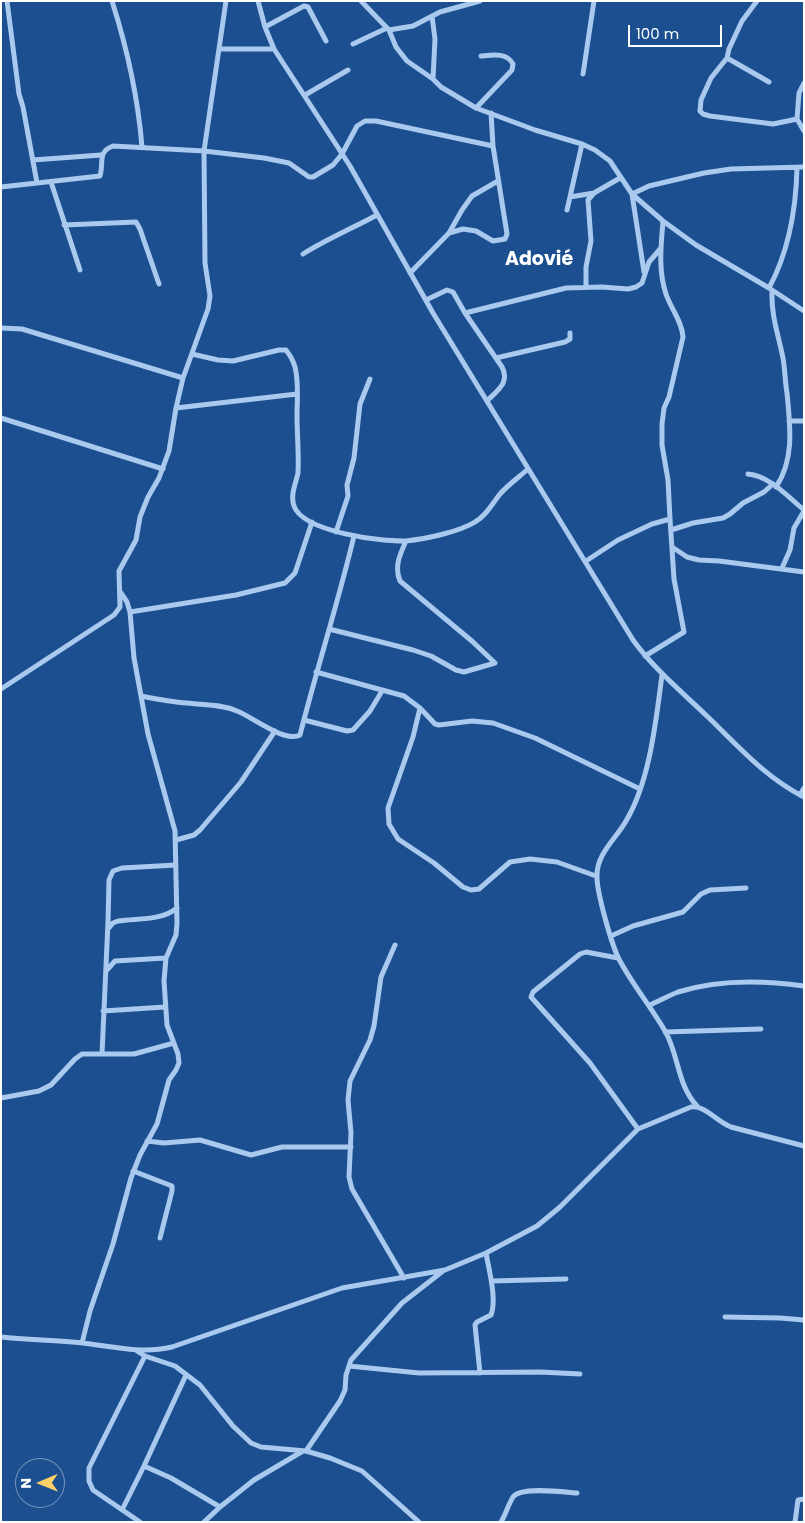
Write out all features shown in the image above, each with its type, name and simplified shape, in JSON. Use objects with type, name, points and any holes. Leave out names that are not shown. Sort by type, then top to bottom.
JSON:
[{"type":"street","points":[[7,1],[19,94],[37,183]]},
{"type":"street","points":[[112,1],[131,73],[142,147]]},
{"type":"street","points":[[1,689],[114,615],[120,607],[120,571],[136,540],[140,516],[163,469],[169,452],[183,378],[208,309],[210,296],[204,263],[204,151],[226,1]]},
{"type":"street","points":[[258,1],[265,27],[274,49],[342,154],[410,273],[528,469],[623,624],[645,656],[662,675],[763,772],[802,796],[804,788]]},
{"type":"street","points":[[361,1],[388,29],[396,47],[407,61],[441,87],[476,108],[595,150],[610,161],[632,194],[663,221],[696,246],[771,289],[804,311]]},
{"type":"street","points":[[353,44],[388,29],[413,26],[440,12],[480,1]]},
{"type":"street","points":[[583,74],[594,1]]},
{"type":"street","points":[[757,1],[742,21],[729,49],[727,58],[710,78],[701,100],[700,110],[703,114],[773,124],[797,119]]},
{"type":"street","points":[[265,27],[304,6],[308,8],[326,41]]},
{"type":"street","points":[[432,16],[435,39],[432,79]]},
{"type":"street","points":[[219,49],[274,49]]},
{"type":"street","points":[[476,108],[512,70],[513,64],[511,60],[499,54],[481,56]]},
{"type":"street","points":[[727,58],[769,82]]},
{"type":"street","points":[[305,95],[348,70]]},
{"type":"street","points":[[804,83],[798,93],[797,119],[804,131]]},
{"type":"street","points":[[449,233],[463,229],[476,231],[493,241],[505,239],[507,234],[493,146],[491,113]]},
{"type":"street","points":[[33,160],[101,155],[113,146],[142,147],[204,151],[264,158],[289,163],[309,177],[320,175],[333,165],[342,154],[358,126],[364,121],[376,120],[493,146]]},
{"type":"street","points":[[567,210],[582,144]]},
{"type":"street","points":[[1,186],[100,176],[101,155]]},
{"type":"street","points":[[671,530],[693,523],[723,518],[775,486],[783,478],[788,458],[789,421],[784,361],[771,308],[771,289],[779,270],[792,222],[797,168]]},
{"type":"street","points":[[632,194],[649,186],[704,173],[731,169],[804,168]]},
{"type":"street","points":[[586,287],[586,267],[591,241],[588,200],[594,193],[620,178]]},
{"type":"street","points":[[410,273],[449,233],[472,196],[498,181]]},
{"type":"street","points":[[51,182],[80,270]]},
{"type":"street","points":[[570,197],[594,193]]},
{"type":"street","points":[[632,194],[644,272]]},
{"type":"street","points":[[303,254],[377,215]]},
{"type":"street","points":[[645,656],[684,632],[676,591],[668,480],[662,445],[664,408],[683,337],[683,328],[667,297],[662,281],[660,264],[663,221]]},
{"type":"street","points":[[64,226],[136,222],[140,228],[159,284]]},
{"type":"street","points":[[465,313],[566,288],[602,286],[628,289],[636,287],[642,283],[644,272],[649,262],[661,248]]},
{"type":"street","points":[[426,300],[447,290],[453,292],[505,372],[502,386],[488,400]]},
{"type":"street","points":[[1,328],[22,329],[183,378]]},
{"type":"street","points":[[496,358],[565,342],[570,339],[570,333]]},
{"type":"street","points":[[192,354],[218,360],[233,361],[273,351],[286,350],[291,356],[297,394],[298,472],[293,501],[294,508],[312,522],[336,532],[354,536],[406,541],[459,530],[476,522],[501,493],[528,469]]},
{"type":"street","points":[[336,532],[348,496],[347,484],[354,458],[360,404],[370,379]]},
{"type":"street","points":[[176,408],[297,394]]},
{"type":"street","points":[[1,418],[163,469]]},
{"type":"street","points":[[789,421],[804,420]]},
{"type":"street","points":[[748,474],[758,476],[775,486],[804,511],[794,528],[790,550],[782,568]]},
{"type":"street","points":[[586,561],[618,540],[670,518]]},
{"type":"street","points":[[130,612],[236,595],[285,583],[295,572],[312,522]]},
{"type":"street","points":[[141,696],[174,702],[219,706],[235,710],[275,732],[290,737],[300,735],[316,672],[342,587],[354,536]]},
{"type":"street","points":[[329,629],[413,650],[431,656],[464,672],[495,663],[474,642],[400,581],[397,573],[399,554],[406,541]]},
{"type":"street","points":[[672,547],[687,557],[699,560],[804,572]]},
{"type":"street","points":[[82,1343],[90,1311],[113,1244],[133,1171],[157,1124],[168,1080],[176,1070],[179,1062],[170,1035],[165,1007],[164,981],[166,958],[176,935],[175,831],[148,734],[134,658],[130,612],[127,602],[121,593]]},
{"type":"street","points":[[316,672],[404,696],[439,725],[485,721],[535,738],[640,789]]},
{"type":"street","points":[[662,675],[651,747],[640,789],[626,822],[603,854],[596,876],[611,936],[618,958],[666,1032],[687,1092],[698,1106],[723,1124],[804,1146]]},
{"type":"street","points":[[304,720],[347,731],[353,730],[370,711],[382,691]]},
{"type":"street","points":[[420,708],[413,737],[388,808],[389,824],[398,839],[434,863],[463,887],[471,890],[479,889],[510,862],[530,860],[557,862],[596,876]]},
{"type":"street","points":[[176,840],[194,836],[200,830],[241,782],[275,732]]},
{"type":"street","points":[[102,1054],[109,880],[113,872],[122,868],[176,864]]},
{"type":"street","points":[[611,936],[634,926],[682,912],[701,894],[710,890],[746,888]]},
{"type":"street","points":[[108,929],[118,921],[162,916],[170,914],[177,908]]},
{"type":"street","points":[[394,945],[381,977],[374,1026],[370,1040],[350,1080],[348,1100],[351,1147],[349,1177],[352,1188],[404,1278]]},
{"type":"street","points":[[618,958],[586,952],[580,954],[533,992],[531,997],[590,1063],[638,1129]]},
{"type":"street","points":[[105,972],[115,961],[166,958]]},
{"type":"street","points":[[650,1005],[677,993],[723,982],[782,983],[804,986]]},
{"type":"street","points":[[103,1011],[165,1007]]},
{"type":"street","points":[[666,1032],[761,1029]]},
{"type":"street","points":[[1,1098],[39,1091],[52,1085],[75,1059],[82,1054],[134,1054],[174,1043]]},
{"type":"street","points":[[1,1337],[82,1343],[135,1351],[155,1351],[172,1348],[342,1288],[445,1270],[486,1253],[537,1226],[560,1207],[638,1129],[670,1114],[698,1106]]},
{"type":"street","points":[[148,1141],[164,1143],[200,1140],[251,1155],[282,1147],[351,1147]]},
{"type":"street","points":[[133,1171],[172,1186],[160,1238]]},
{"type":"street","points":[[480,1373],[475,1325],[491,1315],[492,1312],[492,1281],[486,1253]]},
{"type":"street","points":[[204,1522],[220,1506],[254,1480],[304,1451],[340,1401],[351,1360],[402,1303],[445,1270]]},
{"type":"street","points":[[492,1281],[566,1279]]},
{"type":"street","points":[[726,1317],[804,1320]]},
{"type":"street","points":[[135,1351],[175,1366],[200,1385],[232,1426],[251,1443],[260,1447],[304,1451],[330,1458],[362,1471],[419,1522]]},
{"type":"street","points":[[140,1522],[93,1490],[89,1482],[89,1468],[145,1356]]},
{"type":"street","points":[[349,1366],[419,1373],[540,1372],[580,1374]]},
{"type":"street","points":[[122,1510],[186,1375]]},
{"type":"street","points":[[144,1466],[171,1478],[220,1506]]},
{"type":"street","points":[[501,1522],[513,1496],[518,1493],[546,1490],[577,1493]]},
{"type":"street","points":[[795,1522],[798,1500],[804,1499]]},
{"type":"district","name":"Adovié","points":[[539,260]]}]
